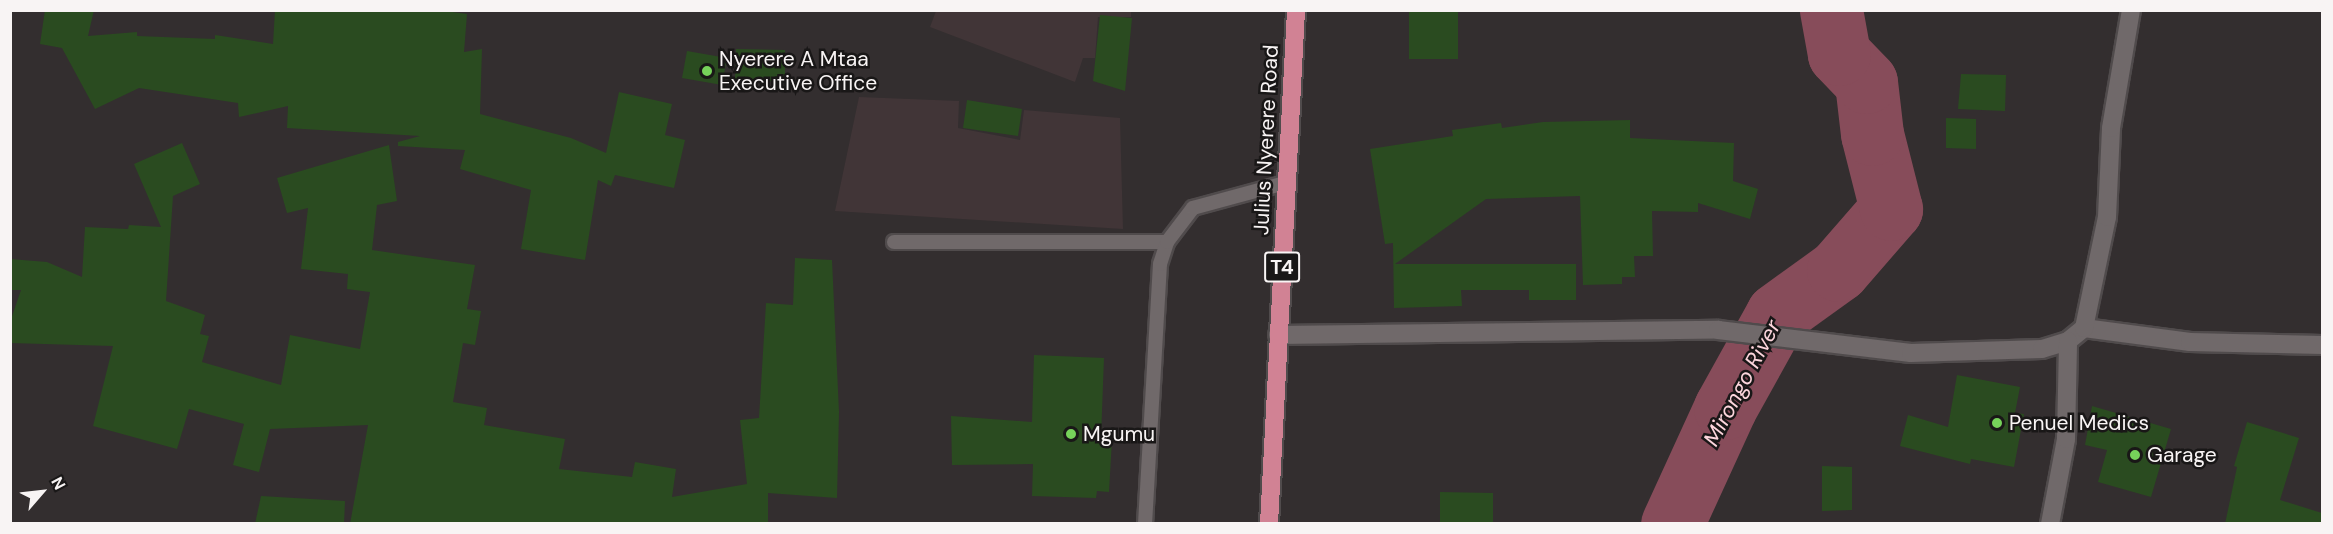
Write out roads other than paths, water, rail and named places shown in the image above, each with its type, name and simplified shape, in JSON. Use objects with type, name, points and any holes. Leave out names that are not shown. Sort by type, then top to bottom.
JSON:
[{"type":"highway","name":"Julius Nyerere Road","points":[[1269,524],[1285,183],[1296,10]]},
{"type":"street","points":[[1278,335],[1718,330],[1911,353],[2042,349],[2068,341],[2084,328],[2107,217],[2110,128],[2131,10]]},
{"type":"street","points":[[2084,328],[2190,342],[2322,345]]},
{"type":"street","points":[[2050,524],[2066,439],[2068,341]]},
{"type":"lane","points":[[1145,524],[1160,264],[1167,242],[1193,208],[1285,183]]},
{"type":"lane","points":[[894,242],[1167,242]]},
{"type":"waterway","name":"Mirongo River","points":[[1672,524],[1725,408],[1777,314],[1838,270],[1891,209],[1872,134],[1866,82],[1839,54],[1831,10]]},
{"type":"place","name":"Nyerere A Mtaa Executive Office","points":[[707,71]]},
{"type":"place","name":"Penuel Medics","points":[[1997,423]]},
{"type":"place","name":"Mgumu","points":[[1071,434]]},
{"type":"place","name":"Garage","points":[[2135,455]]}]
